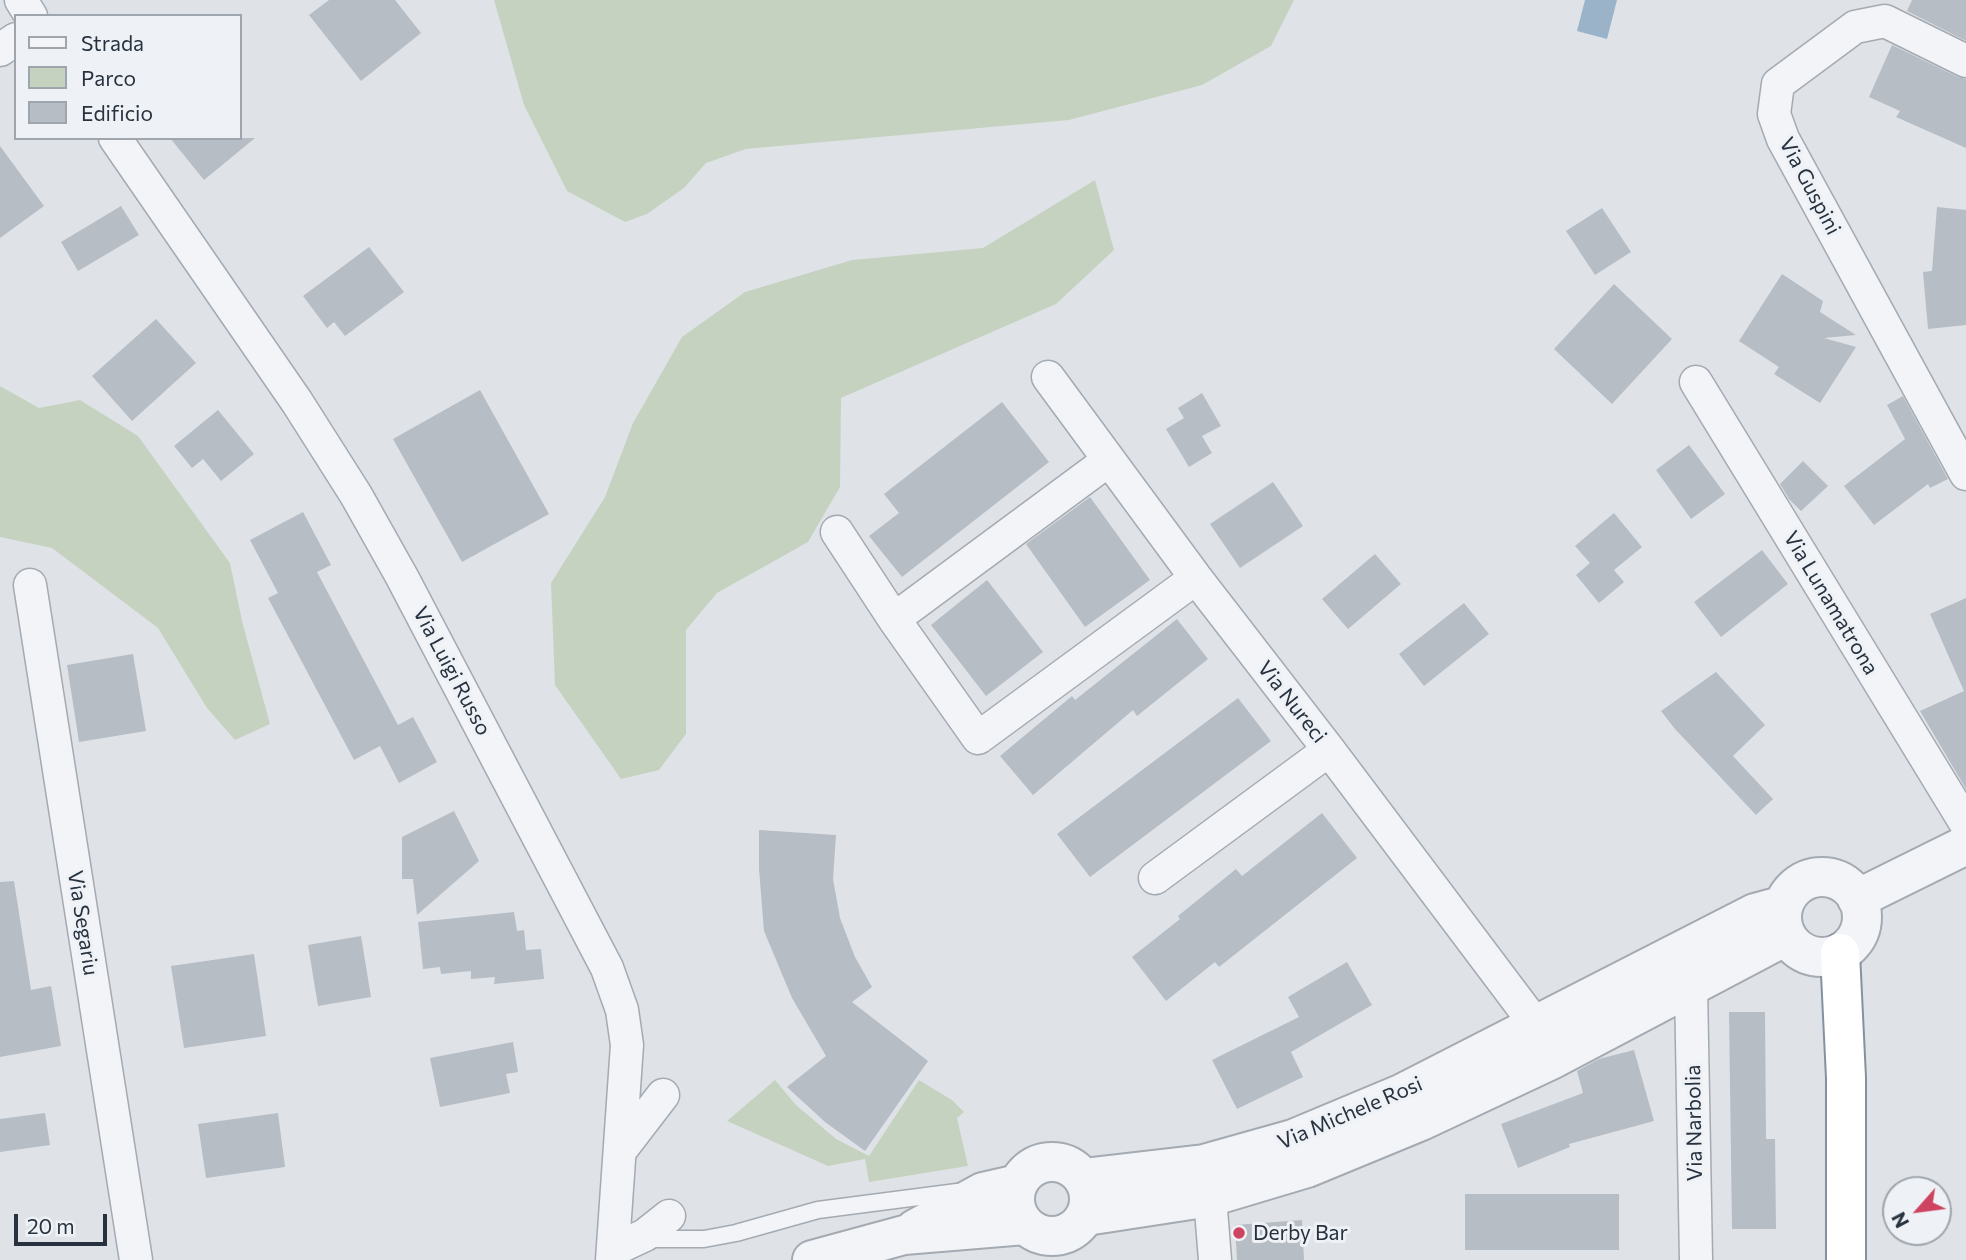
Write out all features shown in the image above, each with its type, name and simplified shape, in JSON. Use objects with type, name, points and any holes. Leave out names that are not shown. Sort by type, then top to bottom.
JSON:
[{"type":"highway","points":[[1840,953],[1846,1078],[1846,1260]]},
{"type":"street","name":"Via Guspini","points":[[1966,61],[1885,22],[1855,27],[1778,84],[1774,114],[1783,139],[1966,474]]},
{"type":"street","name":"Via Luigi Russo","points":[[117,140],[297,402],[356,495],[402,577],[607,968],[618,995],[626,1033],[627,1063],[620,1151],[621,1250]]},
{"type":"street","name":"Via Nureci","points":[[1048,377],[1196,578],[1536,1025]]},
{"type":"street","name":"Via Lunamatrona","points":[[1696,382],[1966,824]]},
{"type":"street","points":[[894,619],[1109,460]]},
{"type":"street","points":[[837,532],[894,619],[978,738],[1196,578]]},
{"type":"street","name":"Via Segariu","points":[[30,585],[136,1260]]},
{"type":"street","points":[[1155,878],[1329,750]]},
{"type":"street","points":[[1857,899],[1966,845]]},
{"type":"street","points":[[1825,877],[1838,880],[1849,888],[1857,899],[1861,923],[1858,935],[1850,946],[1828,957],[1804,953],[1785,920],[1790,893],[1811,878],[1825,877]]},
{"type":"street","name":"Via Michele Rosi","points":[[905,1248],[983,1192],[1009,1185],[1033,1166],[1054,1162],[1065,1164],[1083,1178],[1204,1164],[1293,1139],[1403,1093],[1755,913],[1785,920]]},
{"type":"street","name":"Via Michele Rosi","points":[[812,1260],[905,1248],[1025,1225],[1035,1232],[1058,1237],[1079,1226],[1086,1216],[1210,1197],[1307,1168],[1420,1121],[1553,1059],[1691,987],[1785,920]]},
{"type":"street","name":"Via Narbolia","points":[[1691,987],[1696,1260]]},
{"type":"street","points":[[620,1151],[663,1095]]},
{"type":"street","points":[[1083,1178],[1090,1196],[1086,1216]]},
{"type":"street","points":[[1009,1185],[1018,1216],[1025,1225]]},
{"type":"street","points":[[1210,1197],[1215,1260]]},
{"type":"street","points":[[621,1250],[669,1216]]},
{"type":"lane","points":[[621,1250],[671,1241],[704,1239],[825,1209],[1009,1185]]},
{"type":"green space","points":[[494,0],[1294,0],[1271,46],[1202,85],[1069,120],[746,149],[706,163],[684,188],[647,214],[625,222],[567,191],[524,105]]},
{"type":"green space","points":[[1095,180],[1114,250],[1056,304],[841,398],[840,487],[808,542],[717,593],[686,630],[686,734],[659,770],[621,779],[555,685],[551,583],[605,497],[633,423],[682,337],[745,292],[852,260],[983,248]]},
{"type":"green space","points":[[0,386],[39,408],[80,400],[138,436],[230,563],[242,621],[270,724],[235,740],[207,708],[158,628],[52,548],[0,537]]},
{"type":"green space","points":[[775,1080],[796,1105],[836,1139],[869,1156],[919,1080],[952,1100],[964,1112],[957,1118],[968,1166],[869,1182],[865,1159],[828,1166],[727,1121]]},
{"type":"water","points":[[1585,0],[1617,0],[1607,39],[1577,31]]},
{"type":"building","points":[[329,0],[395,0],[421,33],[361,81],[309,15]]},
{"type":"building","points":[[1912,0],[1966,0],[1966,41],[1907,11]]},
{"type":"building","points":[[1892,45],[1966,79],[1966,148],[1896,117],[1900,111],[1869,97]]},
{"type":"building","points":[[255,138],[204,180],[172,140]]},
{"type":"building","points":[[0,146],[44,206],[0,238]]},
{"type":"building","points":[[121,206],[139,235],[78,271],[61,242]]},
{"type":"building","points":[[1937,207],[1966,210],[1966,325],[1928,329],[1923,272],[1932,271]]},
{"type":"building","points":[[1602,208],[1631,252],[1595,275],[1566,231]]},
{"type":"building","points":[[369,247],[404,292],[345,336],[334,322],[327,328],[303,296]]},
{"type":"building","points":[[1782,274],[1823,301],[1820,312],[1856,335],[1824,338],[1856,347],[1820,403],[1774,374],[1779,367],[1739,341]]},
{"type":"building","points":[[1614,284],[1672,339],[1612,404],[1554,349]]},
{"type":"building","points":[[156,319],[196,363],[132,421],[92,376]]},
{"type":"building","points":[[480,390],[549,514],[462,562],[393,439]]},
{"type":"building","points":[[1202,393],[1221,426],[1202,436],[1212,453],[1189,467],[1166,429],[1184,418],[1178,408]]},
{"type":"building","points":[[1903,396],[1948,479],[1930,488],[1928,484],[1874,525],[1844,486],[1905,439],[1887,405]]},
{"type":"building","points":[[1002,402],[1049,462],[902,577],[869,536],[899,513],[884,494]]},
{"type":"building","points":[[218,410],[254,454],[221,481],[203,459],[192,468],[174,446]]},
{"type":"building","points":[[1689,445],[1725,494],[1691,519],[1656,470]]},
{"type":"building","points":[[1803,461],[1828,486],[1801,511],[1789,499],[1780,484]]},
{"type":"building","points":[[1273,482],[1303,526],[1240,568],[1210,524]]},
{"type":"building","points":[[1090,497],[1150,580],[1085,627],[1026,544]]},
{"type":"building","points":[[303,512],[331,565],[317,572],[398,725],[413,717],[437,762],[399,783],[380,746],[354,760],[268,598],[278,593],[250,540]]},
{"type":"building","points":[[1614,513],[1642,547],[1614,570],[1624,582],[1599,603],[1576,575],[1590,563],[1575,546]]},
{"type":"building","points":[[1762,550],[1788,584],[1721,637],[1694,602]]},
{"type":"building","points":[[1375,554],[1401,584],[1348,629],[1322,599]]},
{"type":"building","points":[[987,580],[1043,652],[986,696],[931,625]]},
{"type":"building","points":[[1966,598],[1966,789],[1920,711],[1964,691],[1930,614]]},
{"type":"building","points":[[1464,603],[1489,634],[1424,686],[1399,654]]},
{"type":"building","points":[[1177,619],[1208,659],[1137,716],[1133,710],[1033,795],[1000,756],[1072,696],[1075,700]]},
{"type":"building","points":[[133,654],[146,731],[79,742],[67,665]]},
{"type":"building","points":[[1716,672],[1765,725],[1733,756],[1773,799],[1756,815],[1661,711]]},
{"type":"building","points":[[1238,698],[1271,741],[1090,877],[1057,834]]},
{"type":"building","points":[[454,811],[479,861],[417,915],[413,879],[402,879],[402,837]]},
{"type":"building","points":[[1322,813],[1357,858],[1219,967],[1215,962],[1166,1001],[1132,957],[1236,869],[1242,876]]},
{"type":"building","points":[[759,830],[836,835],[833,879],[840,918],[855,957],[872,987],[852,1002],[928,1061],[865,1151],[825,1122],[787,1087],[826,1056],[792,998],[764,931]]},
{"type":"building","points":[[14,881],[31,990],[51,986],[61,1046],[0,1057],[0,882]]},
{"type":"building","points":[[514,912],[517,931],[524,930],[526,950],[541,949],[544,979],[494,984],[495,977],[471,979],[471,971],[441,974],[440,967],[423,969],[418,922]]},
{"type":"building","points":[[361,936],[371,997],[318,1006],[308,945]]},
{"type":"building","points":[[254,954],[266,1036],[184,1048],[171,966]]},
{"type":"building","points":[[1347,962],[1372,1005],[1291,1052],[1303,1077],[1237,1109],[1212,1060],[1299,1017],[1288,997]]},
{"type":"building","points":[[1729,1012],[1765,1012],[1766,1139],[1775,1139],[1776,1229],[1732,1229]]},
{"type":"building","points":[[513,1042],[518,1072],[506,1074],[510,1093],[440,1107],[430,1058]]},
{"type":"building","points":[[1634,1050],[1654,1121],[1569,1144],[1570,1147],[1518,1168],[1501,1124],[1583,1093],[1577,1071],[1599,1059]]},
{"type":"building","points":[[45,1113],[50,1145],[0,1152],[0,1119]]},
{"type":"building","points":[[278,1113],[285,1167],[206,1178],[198,1124]]},
{"type":"building","points":[[1465,1194],[1619,1194],[1619,1250],[1465,1250]]},
{"type":"building","points":[[1302,1220],[1304,1260],[1237,1260],[1235,1225]]},
{"type":"place","name":"Derby Bar","points":[[1239,1233]]}]
